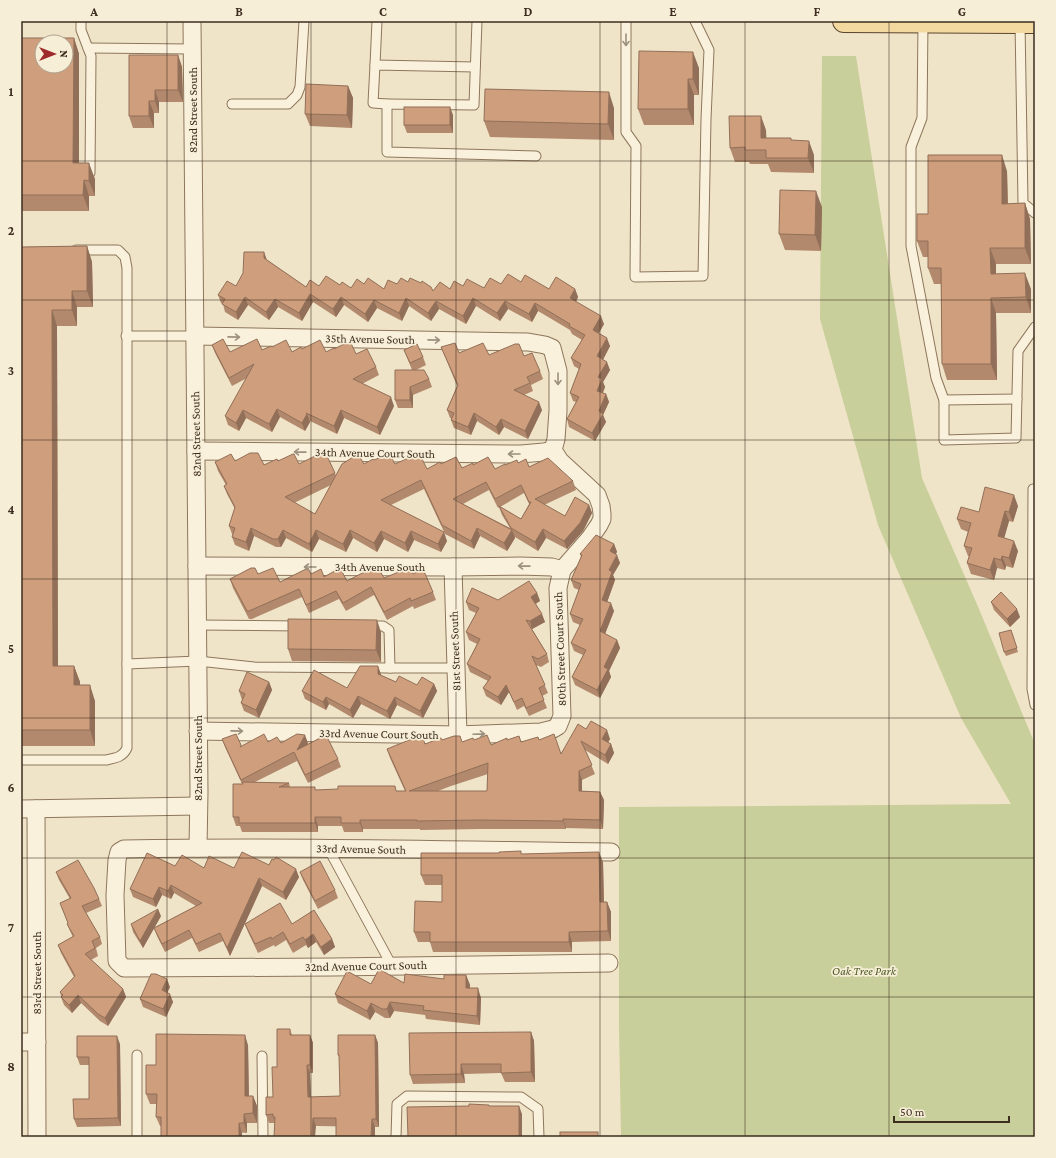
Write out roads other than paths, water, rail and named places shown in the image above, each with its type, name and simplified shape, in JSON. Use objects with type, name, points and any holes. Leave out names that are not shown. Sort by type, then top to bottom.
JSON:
[{"type":"main road","points":[[844,21],[1027,22]]},
{"type":"street","name":"82nd Street South","points":[[192,21],[198,662],[198,848]]},
{"type":"street","name":"35th Avenue South","points":[[195,336],[528,342],[545,345],[552,348],[558,371],[558,411],[556,439],[553,450]]},
{"type":"street","name":"34th Avenue Court South","points":[[196,451],[521,454],[553,450]]},
{"type":"street","name":"80th Street Court South","points":[[553,450],[560,462],[597,495],[602,514],[602,519],[599,526],[562,570],[558,588],[562,716],[558,726]]},
{"type":"street","name":"34th Avenue South","points":[[197,566],[528,566],[552,567],[562,570]]},
{"type":"street","name":"81st Street South","points":[[453,567],[458,735]]},
{"type":"street","name":"33rd Avenue Court South","points":[[198,731],[458,735],[541,732],[558,726]]},
{"type":"street","points":[[28,809],[198,806]]},
{"type":"street","name":"83rd Street South","points":[[28,809],[29,1042],[37,1137]]},
{"type":"street","name":"33rd Avenue South","points":[[124,968],[117,961],[115,895],[117,860],[119,852],[124,849],[328,848],[611,852]]},
{"type":"street","name":"32nd Avenue Court South","points":[[124,968],[248,968],[609,963]]},
{"type":"lane","points":[[81,21],[81,30],[84,43],[91,56],[90,173]]},
{"type":"lane","points":[[232,104],[288,104],[297,95],[300,87],[304,21]]},
{"type":"lane","points":[[377,21],[373,103],[474,105],[477,21]]},
{"type":"lane","points":[[626,21],[626,132],[636,146],[635,277],[703,276],[709,50],[695,21]]},
{"type":"lane","points":[[923,21],[922,118],[911,147],[911,246],[936,378],[944,400],[944,440],[1016,438],[1018,351],[1035,327]]},
{"type":"lane","points":[[1027,22],[1023,203],[1035,213]]},
{"type":"lane","points":[[84,43],[192,49]]},
{"type":"lane","points":[[374,65],[475,67]]},
{"type":"lane","points":[[387,104],[387,152],[536,156]]},
{"type":"lane","points":[[21,760],[106,760],[118,758],[125,753],[127,748],[127,268],[125,257],[118,250],[66,250]]},
{"type":"lane","points":[[126,336],[195,336]]},
{"type":"lane","points":[[944,400],[1017,399]]},
{"type":"lane","points":[[1033,489],[1032,688],[1035,705]]},
{"type":"lane","points":[[197,625],[305,626]]},
{"type":"lane","points":[[360,626],[383,626],[389,630],[390,668]]},
{"type":"lane","points":[[127,664],[198,662],[254,667],[456,668]]},
{"type":"lane","points":[[328,848],[392,966]]},
{"type":"lane","points":[[137,1055],[137,1137]]},
{"type":"lane","points":[[262,1056],[263,1137]]},
{"type":"lane","points":[[396,1137],[397,1104],[407,1096],[521,1097],[538,1109],[539,1137]]},
{"type":"park label","name":"Oak Tree Park","points":[[864,971]]}]
